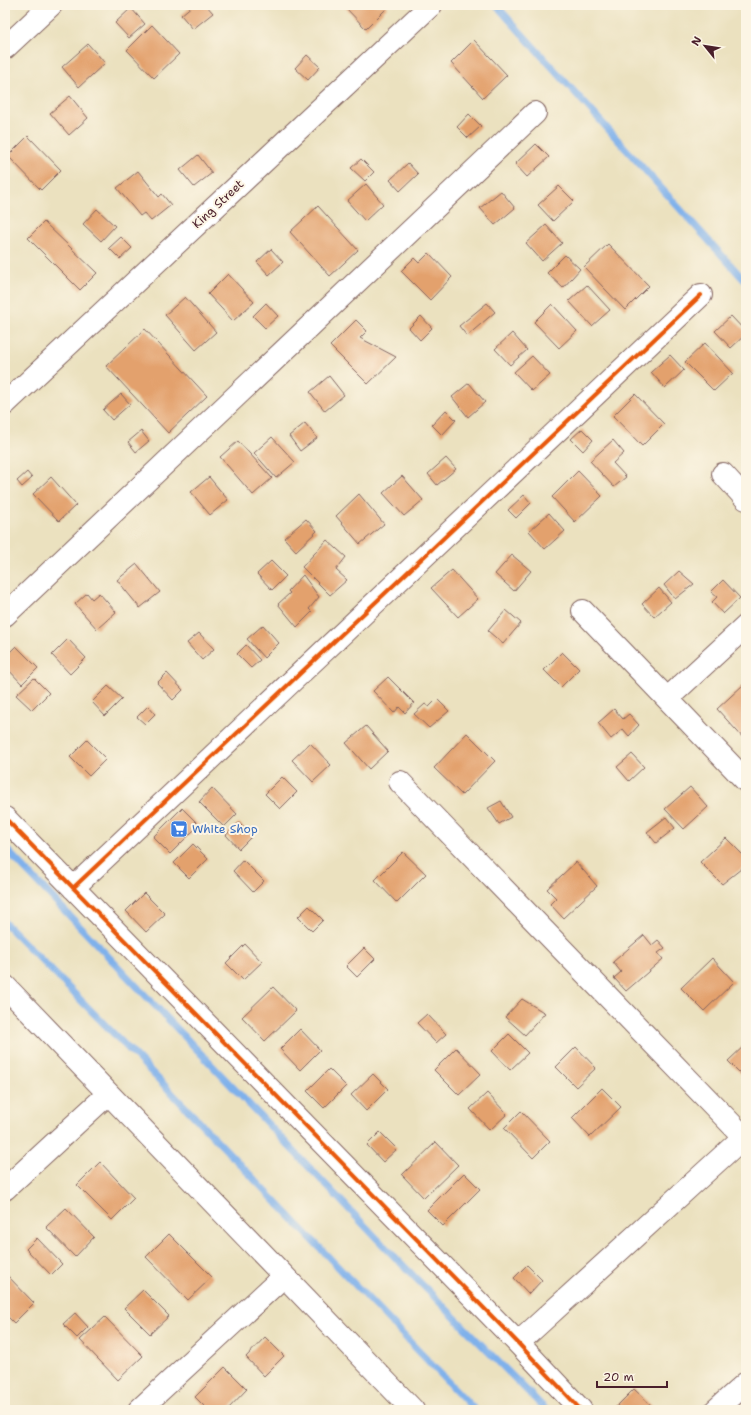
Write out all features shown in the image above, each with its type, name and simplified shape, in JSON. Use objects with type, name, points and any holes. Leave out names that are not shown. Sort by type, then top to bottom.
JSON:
[{"type":"street","points":[[5,48],[51,5]]},
{"type":"street","name":"King Street","points":[[5,404],[431,5]]},
{"type":"street","points":[[5,615],[535,113]]},
{"type":"street","points":[[73,888],[702,295]]},
{"type":"street","points":[[723,474],[746,499]]},
{"type":"street","points":[[583,611],[746,781]]},
{"type":"street","points":[[668,698],[746,626]]},
{"type":"street","points":[[400,782],[745,1136],[518,1343]]},
{"type":"street","points":[[5,818],[518,1343],[581,1410]]},
{"type":"street","points":[[5,986],[413,1410]]},
{"type":"street","points":[[5,1190],[108,1094]]},
{"type":"street","points":[[139,1410],[284,1276]]},
{"type":"street","points":[[716,1410],[746,1382]]},
{"type":"building","points":[[193,5],[206,5],[213,13],[193,29],[181,15]]},
{"type":"building","points":[[343,5],[386,5],[388,7],[366,29]]},
{"type":"building","points":[[131,8],[145,24],[129,38],[115,23]]},
{"type":"building","points":[[152,25],[179,54],[154,78],[127,50]]},
{"type":"building","points":[[474,40],[507,75],[483,98],[451,63]]},
{"type":"building","points":[[88,44],[105,63],[79,87],[62,67]]},
{"type":"building","points":[[307,55],[320,67],[308,80],[295,68]]},
{"type":"building","points":[[70,96],[88,118],[69,135],[50,113]]},
{"type":"building","points":[[469,114],[481,126],[468,138],[457,127]]},
{"type":"building","points":[[28,136],[61,170],[41,190],[8,156]]},
{"type":"building","points":[[536,144],[549,157],[527,177],[515,164]]},
{"type":"building","points":[[198,155],[212,173],[194,187],[180,170]]},
{"type":"building","points":[[361,159],[374,172],[365,181],[351,168]]},
{"type":"building","points":[[408,163],[418,174],[400,191],[390,180]]},
{"type":"building","points":[[138,171],[159,197],[162,194],[171,205],[151,221],[144,213],[140,216],[117,188]]},
{"type":"building","points":[[366,184],[383,204],[365,221],[347,201]]},
{"type":"building","points":[[559,186],[574,201],[553,221],[538,205]]},
{"type":"building","points":[[501,191],[515,208],[495,225],[480,208]]},
{"type":"building","points":[[318,206],[358,250],[330,276],[290,232]]},
{"type":"building","points":[[97,209],[115,226],[101,241],[83,224]]},
{"type":"building","points":[[44,222],[97,273],[80,290],[28,238]]},
{"type":"building","points":[[546,225],[562,243],[542,261],[526,243]]},
{"type":"building","points":[[121,237],[132,248],[120,259],[109,248]]},
{"type":"building","points":[[608,244],[649,286],[625,310],[584,267]]},
{"type":"building","points":[[271,249],[283,262],[269,275],[257,262]]},
{"type":"building","points":[[429,253],[452,277],[430,300],[401,271],[414,258],[419,263]]},
{"type":"building","points":[[565,255],[580,269],[563,288],[547,273]]},
{"type":"building","points":[[228,274],[254,302],[233,321],[208,294]]},
{"type":"building","points":[[587,285],[610,310],[592,326],[569,301]]},
{"type":"building","points":[[185,297],[216,332],[196,350],[165,315]]},
{"type":"building","points":[[266,303],[278,316],[265,328],[253,316]]},
{"type":"building","points":[[487,303],[495,312],[467,336],[459,326]]},
{"type":"building","points":[[552,304],[577,331],[559,348],[534,322]]},
{"type":"building","points":[[421,316],[432,328],[420,340],[409,328]]},
{"type":"building","points":[[731,316],[746,332],[746,334],[731,348],[715,331]]},
{"type":"building","points":[[356,320],[367,331],[360,338],[396,357],[368,384],[330,346]]},
{"type":"building","points":[[145,329],[207,396],[168,433],[106,366]]},
{"type":"building","points":[[512,333],[527,350],[510,365],[495,349]]},
{"type":"building","points":[[705,343],[733,373],[714,391],[685,362]]},
{"type":"building","points":[[670,355],[684,370],[665,388],[651,372]]},
{"type":"building","points":[[532,356],[550,375],[532,391],[514,372]]},
{"type":"building","points":[[329,376],[344,395],[325,411],[310,392]]},
{"type":"building","points":[[469,383],[485,402],[468,417],[452,397]]},
{"type":"building","points":[[121,394],[130,404],[112,420],[103,410]]},
{"type":"building","points":[[635,394],[664,424],[642,446],[613,416]]},
{"type":"building","points":[[446,410],[456,420],[442,435],[432,425]]},
{"type":"building","points":[[305,423],[317,438],[300,451],[289,436]]},
{"type":"building","points":[[582,429],[593,440],[583,451],[571,439]]},
{"type":"building","points":[[141,431],[149,441],[136,452],[128,442]]},
{"type":"building","points":[[272,437],[295,462],[276,478],[254,453]]},
{"type":"building","points":[[613,440],[624,453],[613,463],[626,477],[614,487],[590,461]]},
{"type":"building","points":[[238,441],[272,478],[253,495],[220,457]]},
{"type":"building","points":[[446,458],[456,469],[437,485],[428,474]]},
{"type":"building","points":[[578,471],[602,496],[575,522],[552,497]]},
{"type":"building","points":[[27,472],[32,478],[22,487],[17,481]]},
{"type":"building","points":[[402,476],[423,500],[404,516],[383,493]]},
{"type":"building","points":[[51,477],[76,505],[59,521],[33,494]]},
{"type":"building","points":[[209,477],[228,500],[210,515],[191,492]]},
{"type":"building","points":[[359,494],[384,524],[360,544],[336,516]]},
{"type":"building","points":[[524,495],[531,503],[516,518],[508,510]]},
{"type":"building","points":[[549,513],[565,531],[545,549],[529,531]]},
{"type":"building","points":[[306,519],[317,531],[296,551],[284,538]]},
{"type":"building","points":[[327,540],[346,557],[336,570],[347,580],[330,595],[302,567]]},
{"type":"building","points":[[512,555],[531,571],[514,591],[495,574]]},
{"type":"building","points":[[271,561],[286,576],[272,590],[257,574]]},
{"type":"building","points":[[137,564],[160,592],[140,608],[117,580]]},
{"type":"building","points":[[452,570],[478,599],[458,617],[431,588]]},
{"type":"building","points":[[679,571],[694,584],[675,599],[664,585]]},
{"type":"building","points":[[303,575],[319,597],[309,609],[312,612],[297,627],[278,604],[290,593],[288,591]]},
{"type":"building","points":[[723,580],[740,598],[723,614],[712,602],[717,597],[711,592]]},
{"type":"building","points":[[659,588],[671,602],[654,617],[642,604]]},
{"type":"building","points":[[87,593],[92,599],[99,593],[116,612],[97,629],[75,604]]},
{"type":"building","points":[[506,610],[521,623],[503,644],[488,631]]},
{"type":"building","points":[[263,625],[279,643],[264,658],[247,639]]},
{"type":"building","points":[[199,633],[214,649],[202,660],[187,643]]},
{"type":"building","points":[[68,639],[86,658],[70,674],[52,655]]},
{"type":"building","points":[[246,645],[260,660],[251,668],[237,654]]},
{"type":"building","points":[[16,646],[38,668],[22,684],[5,666],[5,657]]},
{"type":"building","points":[[562,652],[579,669],[561,687],[544,670]]},
{"type":"building","points":[[167,673],[183,690],[173,700],[157,683]]},
{"type":"building","points":[[388,677],[414,703],[405,713],[399,707],[394,713],[373,691]]},
{"type":"building","points":[[34,678],[49,693],[32,710],[16,695]]},
{"type":"building","points":[[743,685],[746,689],[746,741],[717,709]]},
{"type":"building","points":[[108,686],[122,699],[105,716],[92,702]]},
{"type":"building","points":[[437,699],[449,711],[429,728],[414,714],[425,704],[429,707]]},
{"type":"building","points":[[148,706],[155,714],[145,724],[137,717]]},
{"type":"building","points":[[614,709],[623,719],[629,714],[639,725],[629,736],[623,729],[611,739],[598,723]]},
{"type":"building","points":[[366,726],[388,751],[369,769],[346,743]]},
{"type":"building","points":[[467,733],[495,761],[462,795],[434,768]]},
{"type":"building","points":[[87,740],[106,759],[89,776],[70,757]]},
{"type":"building","points":[[310,743],[331,765],[313,782],[292,760]]},
{"type":"building","points":[[632,754],[644,767],[629,781],[617,767]]},
{"type":"building","points":[[282,777],[297,792],[280,809],[265,794]]},
{"type":"building","points":[[690,787],[708,807],[684,829],[665,809]]},
{"type":"building","points":[[212,788],[237,814],[224,827],[199,802]]},
{"type":"building","points":[[501,801],[511,817],[499,824],[488,808]]},
{"type":"building","points":[[182,808],[199,825],[170,854],[153,837]]},
{"type":"building","points":[[666,817],[675,828],[656,843],[647,832]]},
{"type":"building","points":[[239,823],[252,836],[239,849],[226,835]]},
{"type":"building","points":[[726,838],[746,858],[746,865],[722,884],[700,862]]},
{"type":"building","points":[[193,844],[208,859],[189,878],[174,863]]},
{"type":"building","points":[[403,852],[426,874],[397,903],[375,880]]},
{"type":"building","points":[[243,860],[264,881],[253,892],[233,871]]},
{"type":"building","points":[[576,862],[597,886],[563,918],[550,904],[556,898],[547,889]]},
{"type":"building","points":[[144,893],[165,914],[146,932],[126,911]]},
{"type":"building","points":[[309,906],[323,920],[312,931],[298,917]]},
{"type":"building","points":[[644,935],[652,945],[658,940],[665,948],[658,953],[663,959],[626,991],[614,978],[621,972],[613,962]]},
{"type":"building","points":[[245,944],[262,962],[243,980],[226,963]]},
{"type":"building","points":[[364,948],[375,959],[357,977],[346,966]]},
{"type":"building","points":[[712,958],[734,982],[704,1011],[681,988]]},
{"type":"building","points":[[273,987],[296,1011],[265,1041],[242,1017]]},
{"type":"building","points":[[522,999],[545,1013],[525,1035],[505,1017]]},
{"type":"building","points":[[427,1014],[446,1034],[436,1043],[417,1023]]},
{"type":"building","points":[[300,1029],[320,1050],[300,1070],[280,1049]]},
{"type":"building","points":[[509,1034],[528,1053],[510,1070],[492,1051]]},
{"type":"building","points":[[746,1044],[746,1075],[744,1077],[728,1061]]},
{"type":"building","points":[[576,1047],[596,1068],[576,1087],[556,1067]]},
{"type":"building","points":[[456,1048],[481,1074],[459,1095],[434,1070]]},
{"type":"building","points":[[329,1069],[346,1086],[324,1108],[307,1091]]},
{"type":"building","points":[[373,1074],[388,1089],[366,1111],[351,1095]]},
{"type":"building","points":[[602,1088],[621,1107],[590,1137],[572,1118]]},
{"type":"building","points":[[487,1093],[507,1114],[490,1130],[470,1109]]},
{"type":"building","points":[[521,1111],[550,1141],[533,1158],[504,1128]]},
{"type":"building","points":[[380,1132],[397,1149],[383,1162],[367,1145]]},
{"type":"building","points":[[436,1142],[458,1165],[424,1198],[402,1175]]},
{"type":"building","points":[[100,1162],[134,1198],[112,1220],[77,1185]]},
{"type":"building","points":[[464,1173],[480,1189],[443,1226],[427,1210]]},
{"type":"building","points":[[66,1208],[94,1237],[75,1257],[46,1227]]},
{"type":"building","points":[[169,1234],[212,1277],[188,1300],[146,1257]]},
{"type":"building","points":[[37,1238],[62,1264],[51,1275],[26,1249]]},
{"type":"building","points":[[527,1265],[542,1280],[529,1294],[514,1278]]},
{"type":"building","points":[[5,1273],[34,1303],[14,1323],[5,1314]]},
{"type":"building","points":[[143,1290],[169,1316],[150,1334],[124,1308]]},
{"type":"building","points":[[75,1313],[88,1327],[77,1338],[63,1324]]},
{"type":"building","points":[[105,1317],[143,1356],[118,1380],[80,1340]]},
{"type":"building","points":[[265,1337],[284,1356],[264,1376],[246,1357]]},
{"type":"building","points":[[225,1367],[247,1389],[227,1410],[208,1410],[195,1397]]},
{"type":"building","points":[[634,1389],[654,1408],[652,1410],[613,1410]]},
{"type":"waterway","points":[[496,5],[746,282]]},
{"type":"waterway","points":[[5,848],[386,1248],[546,1410]]},
{"type":"waterway","points":[[5,923],[166,1087],[475,1410]]},
{"type":"cycle path","points":[[73,888],[701,295]]},
{"type":"cycle path","points":[[5,818],[518,1343],[581,1410]]},
{"type":"place","name":"White Shop","points":[[179,829]]}]
